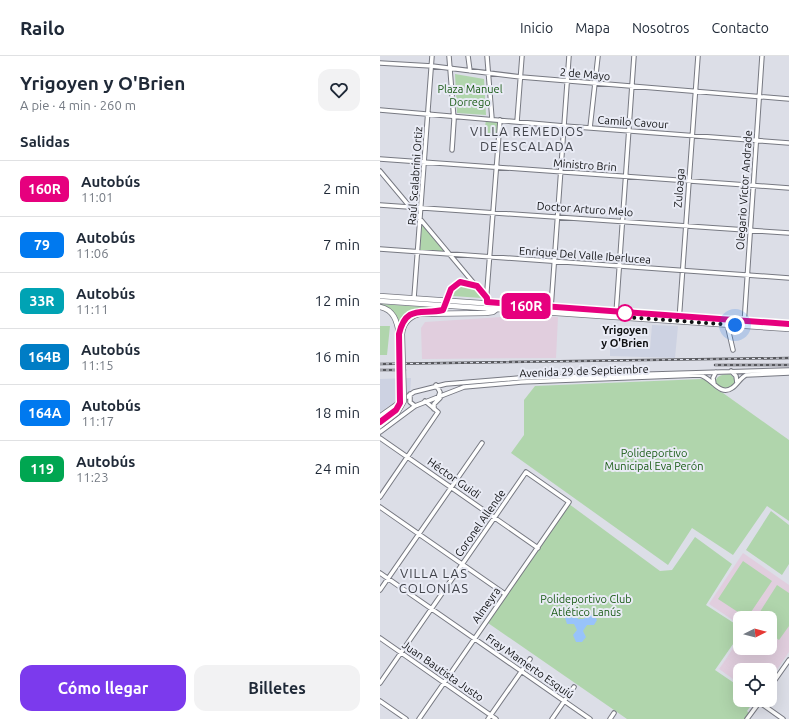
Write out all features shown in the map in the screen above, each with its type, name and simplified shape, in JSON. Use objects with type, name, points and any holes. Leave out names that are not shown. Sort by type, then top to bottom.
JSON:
[{"type":"main road","points":[[440,312],[451,289],[460,282],[477,286]]},
{"type":"main road","points":[[380,296],[414,298],[497,309],[616,314],[744,323],[789,324]]},
{"type":"main road","points":[[380,301],[444,302],[487,300],[616,314]]},
{"type":"main road","points":[[380,307],[388,309],[396,320],[399,334],[400,403],[396,410],[380,422]]},
{"type":"main road","points":[[399,334],[402,324],[411,314],[419,311],[482,314],[493,312],[497,309]]},
{"type":"main road","points":[[380,426],[398,413],[404,402],[402,334],[406,322],[418,314],[440,312]]},
{"type":"main road","points":[[679,318],[727,324],[744,323],[789,329]]},
{"type":"street","name":"Raúl Scalabrini Ortiz","points":[[414,298],[432,56]]},
{"type":"street","points":[[449,56],[453,115],[452,150]]},
{"type":"street","points":[[468,56],[470,71]]},
{"type":"street","points":[[487,56],[492,119]]},
{"type":"street","points":[[517,122],[522,56]]},
{"type":"street","points":[[551,308],[569,56]]},
{"type":"street","points":[[590,128],[598,56]]},
{"type":"street","points":[[616,314],[634,56]]},
{"type":"street","name":"Zuloaga","points":[[679,318],[698,56]]},
{"type":"street","name":"Olegario Víctor Andrade","points":[[744,323],[762,56]]},
{"type":"street","name":"2 de Mayo","points":[[380,63],[432,66],[520,77],[632,87],[789,99]]},
{"type":"street","name":"Camilo Cavour","points":[[380,110],[789,143]]},
{"type":"street","points":[[482,314],[487,300],[500,120]]},
{"type":"street","name":"Ministro Brin","points":[[380,159],[789,188]]},
{"type":"street","points":[[380,171],[451,254],[487,300]]},
{"type":"street","name":"Doctor Arturo Melo","points":[[380,205],[789,233]]},
{"type":"street","name":"Enrique Del Valle Iberlucea","points":[[380,249],[789,278]]},
{"type":"street","points":[[727,324],[733,350]]},
{"type":"street","points":[[731,371],[736,376],[737,383]]},
{"type":"street","name":"Avenida 29 de Septiembre","points":[[380,416],[410,394],[436,385],[519,378],[731,371],[789,372]]},
{"type":"street","points":[[714,385],[713,378],[716,372]]},
{"type":"street","name":"Avenida 29 de Septiembre","points":[[380,432],[415,406],[425,401],[439,398],[464,387],[521,382],[699,375],[707,377],[720,390],[730,389],[746,375],[789,372]]},
{"type":"street","points":[[380,497],[436,411],[434,404],[439,398],[440,390],[436,385]]},
{"type":"street","points":[[410,394],[410,402],[415,406]]},
{"type":"street","points":[[425,401],[436,411]]},
{"type":"street","name":"Héctor Guidi","points":[[380,438],[538,548]]},
{"type":"street","points":[[380,590],[482,442]]},
{"type":"street","name":"Almeyra","points":[[419,719],[569,502],[526,472]]},
{"type":"street","name":"Coronel Allende","points":[[380,683],[526,472]]},
{"type":"street","points":[[380,507],[505,594]]},
{"type":"street","name":"Fray Mamerto Esquiú","points":[[380,573],[590,719]]},
{"type":"street","name":"Juan Bautista Justo","points":[[380,638],[444,682],[490,717],[496,719]]},
{"type":"street","points":[[490,717],[530,659]]},
{"type":"street","points":[[777,677],[789,660]]},
{"type":"street","points":[[552,719],[574,687]]},
{"type":"street","points":[[380,701],[406,719]]},
{"type":"street","points":[[747,719],[756,707]]},
{"type":"street","points":[[768,707],[783,719]]},
{"type":"street","points":[[610,719],[614,713]]},
{"type":"shaded area","points":[[531,315],[558,317],[556,358],[422,359],[421,328],[425,322]]},
{"type":"shaded area","points":[[652,325],[678,326],[675,358],[610,356],[610,346],[650,349]]},
{"type":"shaded area","points":[[411,378],[410,395],[380,412],[380,379]]},
{"type":"shaded area","points":[[743,553],[789,585],[789,652],[777,670],[777,663],[733,663],[733,679],[719,669],[733,648],[733,655],[777,655],[777,611],[733,611],[733,620],[709,604]]},
{"type":"green space","name":"Plaza Manuel Dorrego","points":[[455,74],[484,79],[486,115],[457,113]]},
{"type":"green space","name":"Plaza Manuel Dorrego","points":[[486,120],[499,121],[498,134],[484,133]]},
{"type":"green space","points":[[422,224],[446,252],[420,250]]},
{"type":"green space","points":[[462,286],[476,289],[482,296],[481,298],[453,296],[455,290]]},
{"type":"green space","points":[[380,304],[438,308],[413,310],[404,315],[399,322],[391,309]]},
{"type":"green space","points":[[380,326],[390,326],[387,355],[380,355]]},
{"type":"green space","points":[[730,374],[735,379],[734,384],[728,388],[720,388],[715,381],[721,375]]},
{"type":"green space","name":"Polideportivo Municipal Eva Perón","points":[[702,379],[789,440],[789,521],[767,506],[733,555],[692,528],[668,565],[511,453],[524,435],[524,400],[535,386]]},
{"type":"green space","name":"Polideportivo Club Atlético Lanús","points":[[569,504],[660,571],[672,570],[695,537],[732,564],[706,605],[733,622],[733,644],[715,670],[733,682],[733,707],[750,707],[747,711],[749,713],[745,719],[627,719],[488,623]]},
{"type":"green space","points":[[771,511],[789,525],[789,564],[782,575],[746,550]]},
{"type":"green space","points":[[743,561],[772,581],[752,611],[736,611],[718,599]]},
{"type":"green space","points":[[777,585],[789,593],[789,626],[779,640],[777,638],[777,611],[760,611]]},
{"type":"water","points":[[569,613],[575,613],[578,619],[584,619],[587,614],[594,615],[597,620],[594,625],[587,625],[583,631],[586,637],[582,642],[576,642],[573,635],[577,630],[574,624],[567,624],[565,618]]},
{"type":"railway","points":[[380,364],[789,358]]},
{"type":"railway","points":[[715,365],[789,365]]},
{"type":"railway","points":[[380,370],[405,370]]},
{"type":"bus line","name":"160R","points":[[380,422],[396,410],[400,403],[399,334],[404,320],[414,312],[443,310],[446,306],[446,300],[451,289],[455,284],[460,282],[477,286],[487,298],[487,302],[789,324]]},
{"type":"place","name":"Yrigoyen y O'Brien","points":[[625,313]]},
{"type":"district","name":"VILLA REMEDIOS DE ESCALADA","points":[[527,138]]},
{"type":"district","name":"VILLA LAS COLONIAS","points":[[434,580]]},
{"type":"route","points":[[625,313],[624,317],[735,325]]}]
